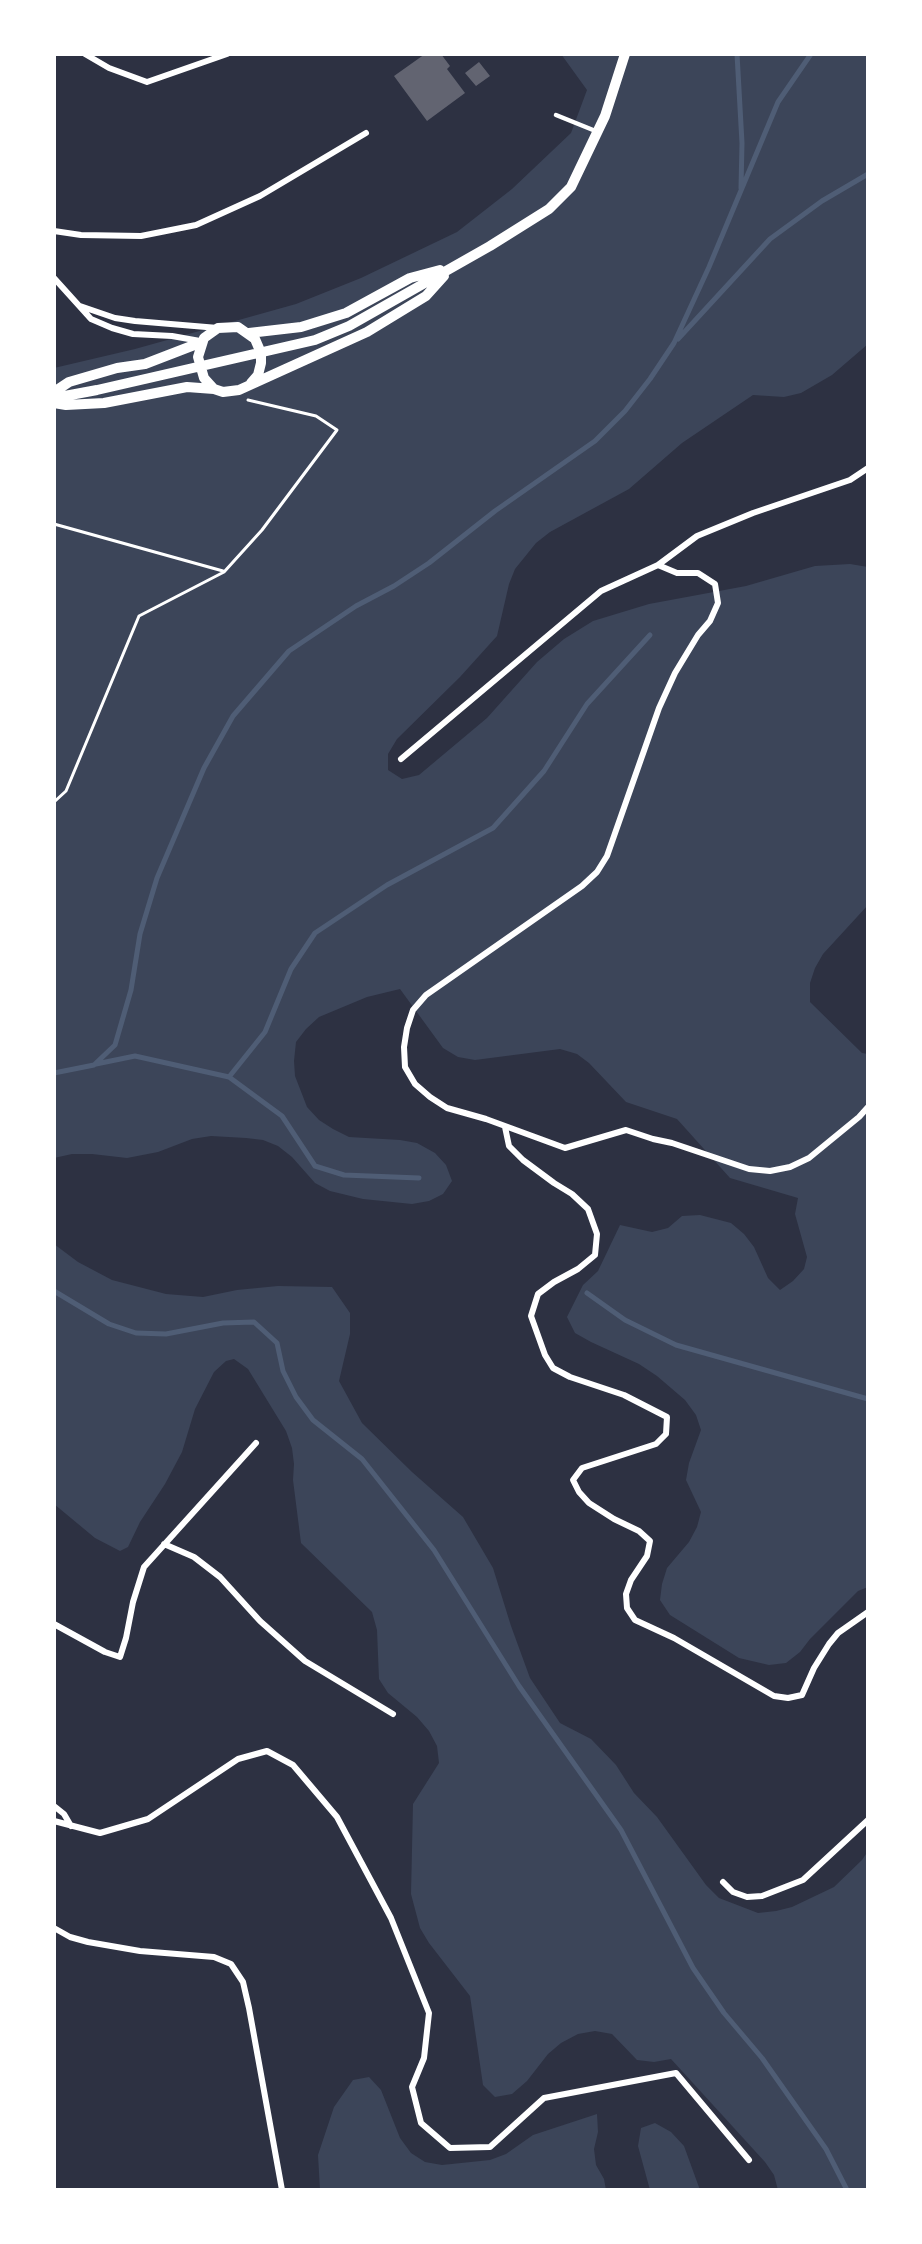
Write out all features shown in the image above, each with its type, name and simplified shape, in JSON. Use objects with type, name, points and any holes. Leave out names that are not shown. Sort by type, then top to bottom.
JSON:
[{"type":"street","points":[[85,54],[109,68],[147,82],[227,54]]},
{"type":"street","points":[[54,400],[315,340],[349,326],[549,209],[561,199],[579,174],[605,116],[624,54]]},
{"type":"street","points":[[54,231],[81,235],[141,236],[196,225],[260,196],[366,133]]},
{"type":"street","points":[[249,333],[301,327],[346,313],[410,278],[452,267]]},
{"type":"street","points":[[54,400],[66,405],[104,403],[174,388],[214,388],[231,392],[239,390],[367,332],[404,311],[426,296],[452,267]]},
{"type":"street","points":[[54,278],[91,319],[133,334],[172,336],[202,342]]},
{"type":"street","points":[[80,306],[115,318],[218,328],[231,326],[249,333],[255,339],[261,352],[260,369],[251,384]]},
{"type":"street","points":[[54,392],[69,382],[117,368],[145,364],[202,342],[218,328]]},
{"type":"street","points":[[202,342],[198,357],[199,366],[204,378],[214,388]]},
{"type":"street","points":[[401,759],[601,591],[658,565],[697,536],[753,513],[850,480],[868,468]]},
{"type":"street","points":[[658,565],[677,573],[698,573],[715,584],[718,603],[710,621],[698,635],[675,673],[659,708],[607,856],[597,872],[582,886],[426,994],[413,1010],[407,1028],[404,1047],[405,1067],[415,1084],[447,1108],[565,1148],[626,1130],[672,1143],[739,1167],[770,1171],[790,1167],[809,1158],[850,1125],[868,1107]]},
{"type":"street","points":[[506,1127],[509,1146],[588,1209],[597,1234],[595,1255],[578,1269],[538,1294],[531,1316],[545,1355],[553,1368],[570,1377],[624,1395],[667,1417],[666,1434],[656,1444],[582,1468],[573,1480],[579,1492],[589,1503],[639,1531],[650,1541],[647,1556],[631,1580],[626,1594],[627,1608],[635,1620],[674,1638],[774,1696],[788,1698],[802,1695],[814,1668],[829,1644],[838,1633],[868,1612]]},
{"type":"street","points":[[54,1624],[105,1652],[120,1657],[144,1567],[256,1443]]},
{"type":"street","points":[[164,1544],[194,1557],[220,1577],[260,1621],[305,1661],[393,1714]]},
{"type":"street","points":[[54,1821],[100,1833],[148,1819],[238,1759],[267,1751],[293,1765],[338,1818],[391,1918],[429,2013],[424,2058],[412,2087],[422,2123],[450,2148],[490,2147],[544,2098],[676,2073],[749,2160]]},
{"type":"street","points":[[54,1806],[64,1814],[71,1826]]},
{"type":"street","points":[[723,1882],[733,1892],[747,1897],[762,1896],[803,1880],[868,1820]]},
{"type":"street","points":[[54,1928],[70,1937],[88,1942],[140,1951],[214,1957],[231,1964],[243,1982],[249,2008],[282,2190]]},
{"type":"lane","points":[[556,115],[598,132]]},
{"type":"path","points":[[54,802],[66,790],[139,616],[225,572],[262,530],[337,430],[316,416],[237,398],[231,392]]},
{"type":"path","points":[[54,524],[225,572]]},
{"type":"shaded area","points":[[561,54],[868,54],[868,344],[832,375],[801,393],[784,397],[753,395],[682,443],[629,489],[550,532],[536,543],[515,569],[509,584],[497,636],[460,677],[397,739],[388,754],[388,770],[402,779],[419,775],[487,718],[537,662],[564,639],[593,621],[649,604],[746,586],[815,566],[850,564],[868,567],[868,905],[823,954],[810,983],[810,1002],[862,1053],[868,1054],[868,1587],[858,1591],[800,1652],[786,1663],[769,1665],[739,1658],[670,1615],[660,1600],[667,1568],[689,1542],[697,1527],[701,1512],[686,1480],[689,1463],[701,1430],[696,1415],[685,1400],[657,1376],[639,1364],[575,1333],[567,1317],[583,1285],[598,1271],[620,1225],[652,1232],[668,1228],[682,1216],[700,1215],[731,1223],[754,1247],[768,1278],[780,1290],[804,1269],[807,1257],[795,1214],[798,1198],[730,1178],[677,1119],[626,1102],[589,1063],[577,1054],[560,1049],[475,1060],[458,1057],[443,1048],[400,989],[367,997],[319,1017],[296,1042],[295,1076],[307,1107],[319,1120],[333,1129],[349,1137],[417,1143],[435,1153],[446,1165],[452,1181],[443,1194],[429,1201],[412,1204],[363,1199],[330,1191],[315,1183],[292,1157],[278,1146],[263,1140],[246,1138],[211,1136],[192,1139],[158,1152],[127,1158],[72,1154],[54,1158],[54,368],[135,349],[296,304],[361,278],[457,232],[512,189],[571,133],[587,90]]},
{"type":"shaded area","points":[[54,1244],[78,1262],[112,1280],[166,1294],[203,1297],[237,1290],[278,1286],[332,1287],[350,1313],[350,1334],[339,1381],[362,1423],[412,1472],[463,1517],[493,1568],[530,1678],[560,1723],[591,1739],[616,1765],[634,1793],[657,1817],[706,1885],[719,1898],[758,1913],[776,1911],[792,1907],[834,1887],[862,1860],[868,1851],[868,2190],[778,2190],[774,2175],[765,2162],[671,2059],[654,2062],[637,2060],[612,2034],[595,2031],[578,2034],[561,2043],[548,2054],[527,2081],[512,2094],[495,2097],[483,2085],[470,1996],[420,1928],[411,1894],[413,1804],[439,1763],[437,1746],[429,1731],[417,1717],[388,1693],[379,1679],[377,1630],[372,1612],[301,1543],[293,1480],[292,1448],[286,1431],[248,1369],[234,1359],[226,1361],[214,1372],[195,1409],[182,1452],[165,1484],[140,1522],[128,1547],[120,1551],[95,1538],[54,1504]]},
{"type":"shaded area","points":[[369,2077],[381,2090],[400,2138],[411,2153],[425,2162],[442,2165],[490,2160],[506,2154],[533,2135],[597,2114],[598,2132],[594,2149],[596,2165],[604,2179],[606,2190],[320,2190],[318,2155],[334,2107],[353,2080]]},
{"type":"shaded area","points":[[655,2123],[671,2132],[684,2146],[700,2190],[650,2190],[638,2146],[641,2128]]},
{"type":"building","points":[[425,54],[441,54],[450,66],[447,69],[465,93],[427,121],[394,76]]},
{"type":"building","points":[[479,62],[490,76],[476,86],[465,73]]},
{"type":"waterway","points":[[737,54],[742,143],[741,188]]},
{"type":"waterway","points":[[54,1073],[94,1065],[115,1045],[131,990],[140,934],[157,878],[204,768],[233,716],[289,651],[356,606],[394,586],[429,563],[495,511],[595,441],[625,411],[674,343],[709,267],[778,102],[811,54]]},
{"type":"waterway","points":[[678,339],[770,239],[822,201],[868,174]]},
{"type":"waterway","points":[[96,1064],[135,1056],[229,1077],[265,1032],[291,969],[315,933],[387,885],[493,828],[544,771],[587,704],[650,635]]},
{"type":"waterway","points":[[229,1077],[282,1116],[315,1166],[344,1175],[419,1178]]},
{"type":"waterway","points":[[54,1291],[109,1324],[136,1333],[166,1334],[223,1323],[254,1322],[277,1343],[283,1371],[296,1397],[313,1420],[362,1459],[434,1550],[519,1686],[621,1830],[693,1968],[724,2013],[762,2058],[826,2149],[847,2190]]},
{"type":"waterway","points":[[587,1293],[625,1320],[676,1345],[868,1399]]}]
